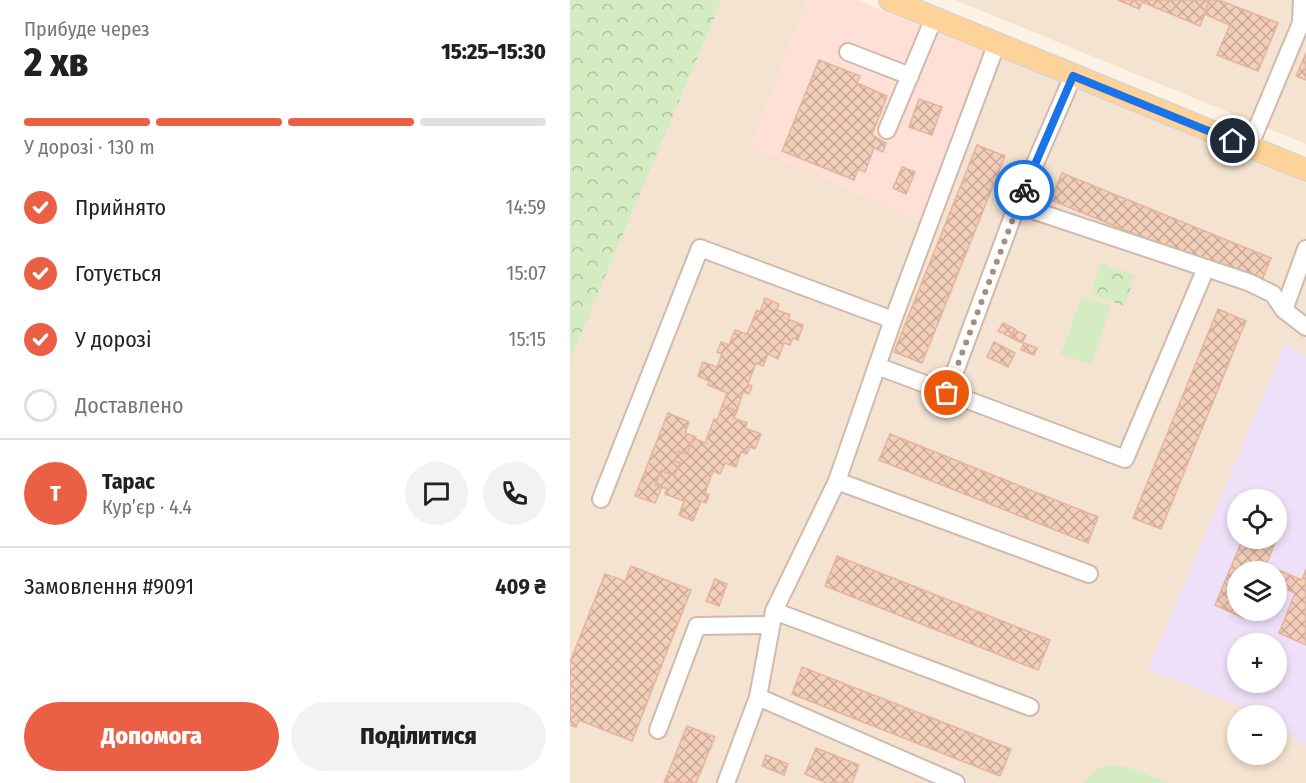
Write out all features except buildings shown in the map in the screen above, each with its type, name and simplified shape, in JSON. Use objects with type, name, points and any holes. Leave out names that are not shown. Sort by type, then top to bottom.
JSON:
[{"type":"main road","points":[[890,0],[1306,170]]},
{"type":"lane","points":[[1249,147],[1304,24],[1302,0]]},
{"type":"lane","points":[[887,130],[934,18]]},
{"type":"lane","points":[[726,783],[758,697],[772,618],[837,481],[893,320],[997,43]]},
{"type":"lane","points":[[848,52],[910,76]]},
{"type":"lane","points":[[947,393],[1017,205],[1073,76]]},
{"type":"lane","points":[[1017,205],[1248,282],[1273,294],[1284,310],[1306,327]]},
{"type":"lane","points":[[601,499],[700,248],[893,320]]},
{"type":"lane","points":[[1284,310],[1306,249]]},
{"type":"lane","points":[[877,366],[1125,459],[1206,267]]},
{"type":"lane","points":[[837,481],[1089,574]]},
{"type":"lane","points":[[658,730],[697,626],[772,618],[1030,706]]},
{"type":"lane","points":[[758,697],[956,783]]},
{"type":"shaded area","points":[[722,0],[807,0],[751,147],[987,53],[1306,183],[1306,783],[570,783],[570,360]]},
{"type":"shaded area","points":[[807,0],[857,0],[987,53],[921,222],[751,147]]},
{"type":"shaded area","points":[[955,0],[1306,0],[1306,144]]},
{"type":"shaded area","points":[[1286,342],[1306,357],[1306,746],[1287,732],[1287,705],[1237,705],[1148,670]]},
{"type":"green space","points":[[570,0],[722,0],[570,360]]},
{"type":"green space","points":[[1101,263],[1135,275],[1124,306],[1090,294]]},
{"type":"green space","points":[[1082,296],[1111,306],[1091,365],[1061,354]]},
{"type":"green space","points":[[1111,765],[1128,767],[1169,783],[1083,783],[1097,769]]},
{"type":"way so far","points":[[947,393],[1024,190]]},
{"type":"route","points":[[1024,190],[1073,76],[1233,141]]}]
